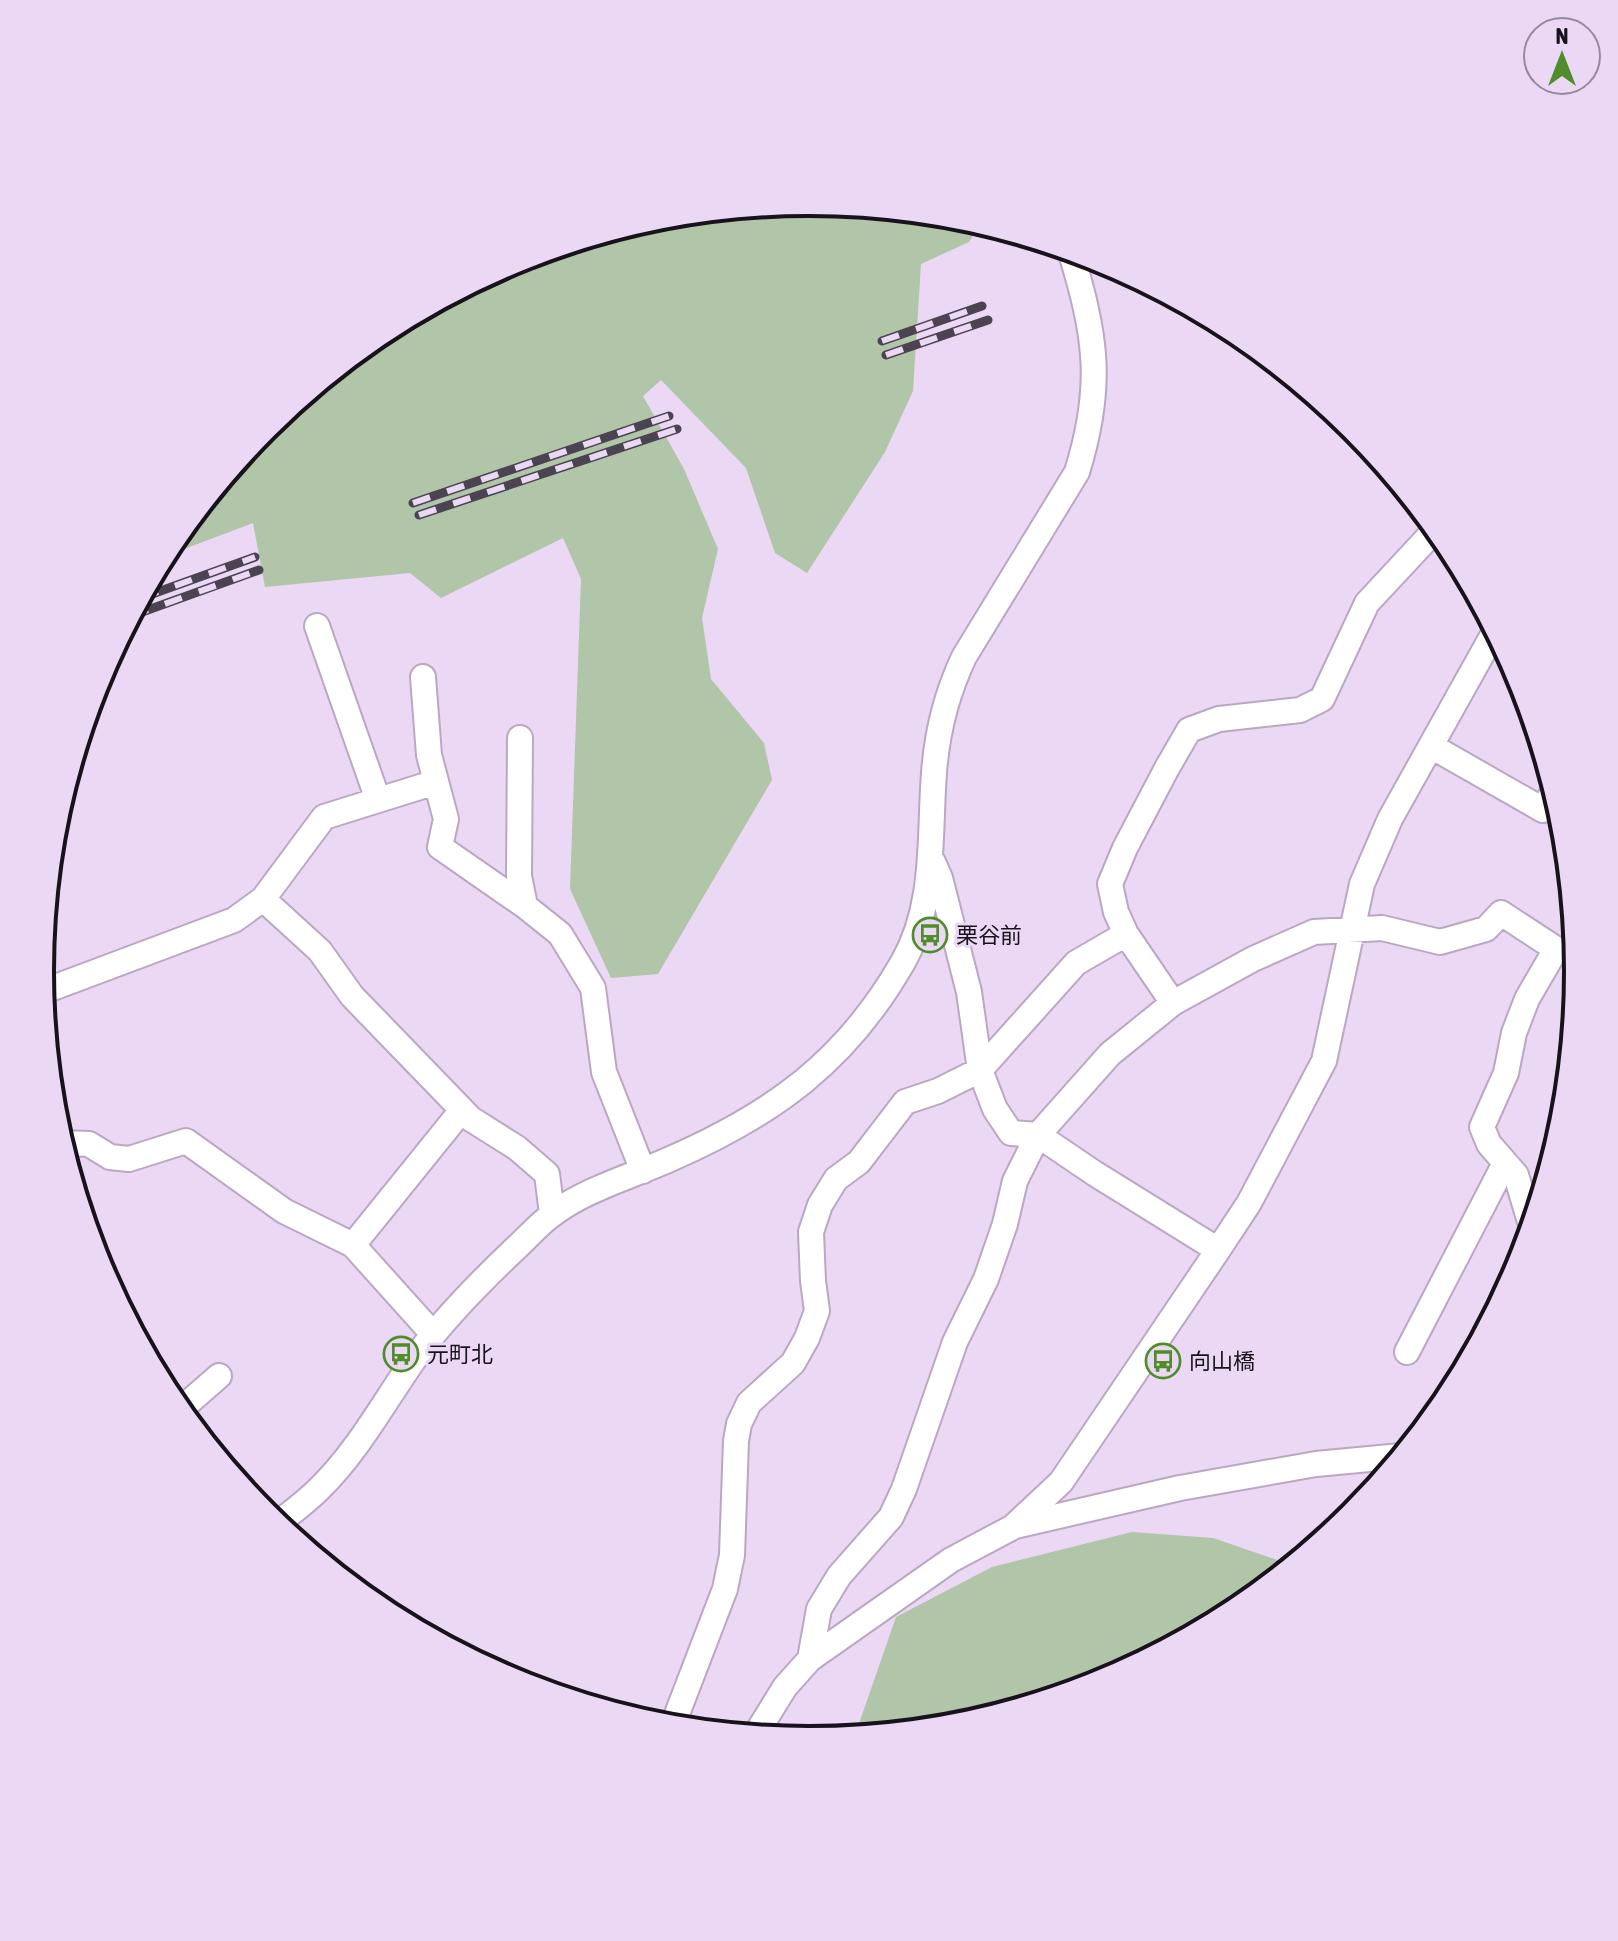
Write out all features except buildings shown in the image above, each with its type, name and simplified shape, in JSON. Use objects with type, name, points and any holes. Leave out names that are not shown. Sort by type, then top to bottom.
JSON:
[{"type":"street","points":[[287,1516],[320,1489],[366,1433],[433,1334],[502,1261],[552,1214],[581,1197],[714,1140],[757,1115],[824,1066],[849,1040],[883,995],[919,926],[931,857],[934,771],[943,707],[964,657],[1077,472],[1092,415],[1094,355],[1074,264]]},
{"type":"street","points":[[1173,1003],[1126,934],[1116,912],[1110,884],[1125,848],[1189,730],[1219,719],[1300,710],[1322,699],[1367,603],[1428,538]]},
{"type":"street","points":[[317,626],[378,800]]},
{"type":"street","points":[[1013,1527],[1061,1482],[1249,1203],[1324,1061],[1362,884],[1373,858],[1390,819],[1489,643]]},
{"type":"street","points":[[423,677],[429,755],[446,819],[440,847],[560,934],[593,988],[604,1072],[643,1171]]},
{"type":"street","points":[[520,738],[519,876],[525,906]]},
{"type":"street","points":[[1431,746],[1544,803]]},
{"type":"street","points":[[55,987],[234,920],[263,899],[324,817],[436,782]]},
{"type":"street","points":[[931,857],[940,878],[969,992],[980,1070],[995,1109],[1011,1133],[1038,1135],[1218,1250]]},
{"type":"street","points":[[263,899],[320,951],[352,996],[471,1119],[517,1148],[547,1174],[552,1214]]},
{"type":"street","points":[[810,1659],[819,1609],[839,1576],[891,1517],[904,1489],[955,1342],[986,1279],[1005,1224],[1015,1181],[1038,1135],[1110,1054],[1173,1003],[1253,959],[1314,932],[1382,928],[1440,942],[1486,929],[1501,913],[1556,949],[1527,999],[1514,1033],[1506,1073],[1482,1127],[1489,1144],[1516,1175],[1526,1207]]},
{"type":"street","points":[[676,1713],[725,1589],[732,1555],[739,1424],[749,1403],[793,1363],[817,1311],[811,1232],[820,1205],[836,1179],[859,1162],[905,1102],[938,1091],[980,1070],[1076,963],[1126,934]]},
{"type":"street","points":[[353,1245],[462,1110]]},
{"type":"street","points":[[75,1143],[89,1144],[110,1157],[129,1159],[186,1141],[284,1211],[353,1245],[433,1334]]},
{"type":"street","points":[[1407,1352],[1505,1163]]},
{"type":"street","points":[[189,1402],[219,1376]]},
{"type":"street","points":[[762,1724],[785,1687],[810,1659],[951,1560],[1013,1527],[1180,1488],[1316,1464],[1386,1457]]},
{"type":"green space","points":[[760,217],[858,217],[974,234],[969,242],[921,264],[913,391],[885,452],[807,573],[775,553],[746,468],[661,380],[643,396],[684,469],[718,549],[702,618],[711,679],[764,743],[772,780],[658,974],[611,978],[570,889],[581,579],[563,538],[441,598],[410,573],[265,587],[253,523],[182,550],[241,473],[311,403],[390,343],[475,293],[520,273],[614,241],[710,222]]},
{"type":"green space","points":[[1132,1532],[1213,1538],[1279,1561],[1186,1624],[1098,1668],[1004,1700],[908,1719],[859,1724],[896,1617],[992,1567]]},
{"type":"railway","points":[[882,341],[982,306]]},
{"type":"railway","points":[[886,355],[988,320]]},
{"type":"railway","points":[[413,503],[669,416]]},
{"type":"railway","points":[[419,515],[677,429]]},
{"type":"railway","points":[[155,593],[255,557]]},
{"type":"railway","points":[[146,611],[259,570]]},
{"type":"place","name":"栗谷前","points":[[930,935]]},
{"type":"place","name":"元町北","points":[[401,1354]]},
{"type":"place","name":"向山橋","points":[[1163,1361]]}]
